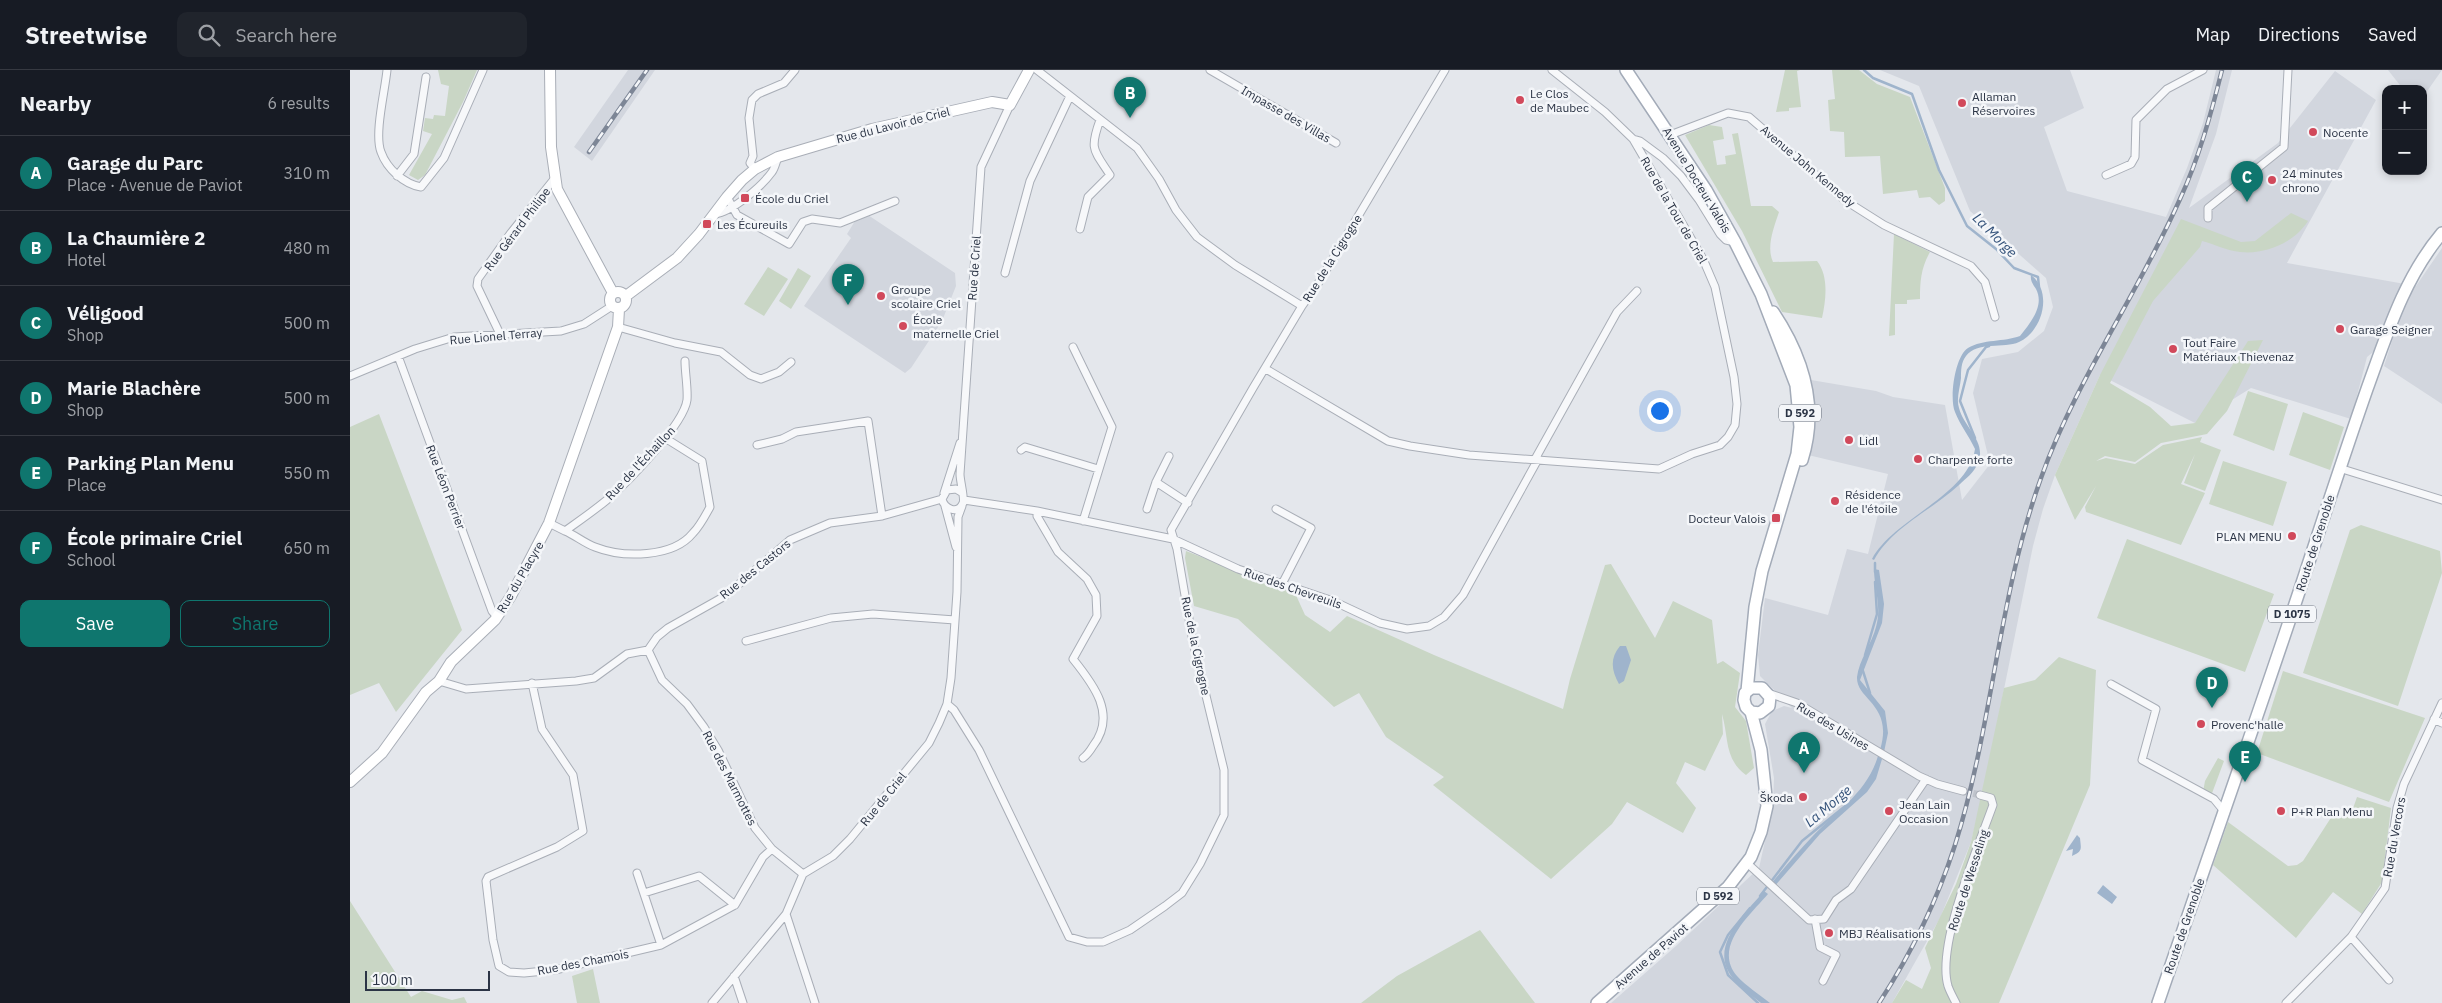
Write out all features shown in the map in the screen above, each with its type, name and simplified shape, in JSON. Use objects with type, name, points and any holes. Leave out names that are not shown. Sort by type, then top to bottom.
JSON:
[{"type":"main road","name":"Avenue Docteur Valois","points":[[1626,70],[1706,190],[1761,294],[1799,359],[1807,385],[1809,428],[1804,455],[1786,514],[1773,534],[1762,571],[1754,607],[1748,691]]},
{"type":"main road","name":"Route de Grenoble","points":[[2158,1003],[2223,810],[2274,668],[2339,468],[2401,296],[2422,258],[2442,233]]},
{"type":"main road","name":"Avenue Docteur Valois","points":[[1750,652],[1756,679],[1765,690]]},
{"type":"main road","points":[[1754,687],[1765,690],[1767,709],[1760,713],[1751,712],[1744,704],[1744,697],[1754,687]]},
{"type":"main road","name":"Avenue de Paviot","points":[[1761,750],[1761,725],[1767,709]]},
{"type":"main road","name":"Avenue de Paviot","points":[[1597,1003],[1728,887],[1747,863],[1766,817],[1764,768],[1751,712]]},
{"type":"street","points":[[387,70],[379,134],[380,152],[397,176],[410,185],[421,187],[444,158],[483,70]]},
{"type":"street","points":[[550,70],[551,147],[558,189],[613,293]]},
{"type":"street","points":[[755,169],[750,163],[753,156],[749,108],[752,100],[758,94],[784,83],[795,70]]},
{"type":"street","points":[[1010,104],[1029,70]]},
{"type":"street","points":[[1037,70],[1137,148],[1159,178],[1176,210],[1197,237],[1235,265],[1302,306]]},
{"type":"street","name":"Impasse des Villas","points":[[1210,70],[1336,143]]},
{"type":"street","name":"Rue de la Cigrogne","points":[[947,704],[954,710],[979,750],[1069,937],[1087,942],[1103,942],[1130,930],[1182,892],[1200,864],[1224,814],[1226,803],[1224,770],[1193,642],[1177,548],[1171,530],[1253,388],[1302,306],[1319,282],[1445,70]]},
{"type":"street","points":[[1552,70],[1605,112],[1633,139],[1640,141],[1663,158],[1681,176],[1720,234],[1726,240],[1735,242]]},
{"type":"street","points":[[2106,176],[2132,164],[2136,120],[2167,89],[2203,70]]},
{"type":"street","points":[[2208,218],[2208,208],[2284,147],[2288,70]]},
{"type":"street","points":[[397,176],[414,154],[426,78]]},
{"type":"street","points":[[1004,273],[1030,181],[1070,96]]},
{"type":"street","name":"Rue du Lavoir de Criel","points":[[626,296],[677,258],[727,197],[755,169],[778,157],[872,129],[975,105],[992,102],[1010,104]]},
{"type":"street","name":"Rue de Criel","points":[[961,492],[962,438],[981,167],[1010,104]]},
{"type":"street","name":"Avenue John Kennedy","points":[[1670,135],[1728,113],[1749,118],[1846,201],[1884,225],[1970,266],[1985,282],[1995,317]]},
{"type":"street","points":[[1080,229],[1088,197],[1110,175],[1093,148],[1093,139],[1100,120]]},
{"type":"street","name":"Rue de la Tour de Criel","points":[[1266,368],[1396,444],[1469,455],[1659,469],[1692,454],[1720,445],[1735,425],[1737,404],[1734,377],[1715,287],[1703,259],[1633,139]]},
{"type":"street","points":[[715,214],[724,213],[734,208],[773,172],[778,157]]},
{"type":"street","name":"Rue Gérard Philipe","points":[[500,334],[497,324],[477,286],[478,279],[510,234],[555,178]]},
{"type":"street","points":[[727,197],[737,215],[789,244],[802,222],[812,219],[840,223],[895,201]]},
{"type":"street","points":[[1536,461],[1616,312],[1637,291]]},
{"type":"street","points":[[620,292],[626,296],[626,304],[615,307],[610,300],[613,293],[620,292]]},
{"type":"street","name":"Rue Lionel Terray","points":[[350,376],[398,356],[454,337],[561,331],[584,324],[615,307]]},
{"type":"street","name":"Rue du Placyre","points":[[350,782],[382,753],[419,700],[439,681],[451,662],[497,617],[511,596],[549,523],[618,327],[615,307]]},
{"type":"street","points":[[618,327],[676,343],[721,352],[750,375],[761,379],[779,372],[791,362]]},
{"type":"street","points":[[1073,347],[1112,427],[1083,521]]},
{"type":"street","name":"Rue Léon Perrier","points":[[398,356],[492,611],[497,617]]},
{"type":"street","name":"Rue de l'Échaillon","points":[[564,530],[609,498],[678,422],[687,400],[685,361]]},
{"type":"street","points":[[757,445],[782,439],[796,432],[868,421],[882,516]]},
{"type":"street","points":[[549,523],[595,547],[614,552],[650,552],[674,548],[693,534],[710,507],[702,461],[665,438]]},
{"type":"street","name":"Rue de Criel","points":[[957,550],[944,499],[962,438]]},
{"type":"street","points":[[1021,450],[1025,447],[1098,469]]},
{"type":"street","points":[[1147,509],[1156,482],[1169,456]]},
{"type":"street","name":"Rue des Chevreuils","points":[[944,499],[954,510],[963,503],[1037,511],[1173,539],[1238,569],[1333,601],[1380,623],[1407,629],[1429,626],[1444,617],[1462,595],[1536,461]]},
{"type":"street","points":[[2339,468],[2442,500]]},
{"type":"street","points":[[1156,482],[1188,502]]},
{"type":"street","points":[[944,499],[952,488],[961,492],[963,503]]},
{"type":"street","name":"Rue des Castors","points":[[648,650],[668,628],[725,596],[790,540],[830,523],[882,516],[944,499]]},
{"type":"street","name":"Rue de Criel","points":[[803,874],[833,856],[850,840],[928,743],[947,704],[955,620],[958,517],[963,503]]},
{"type":"street","points":[[1276,509],[1311,528],[1282,584]]},
{"type":"street","points":[[1037,511],[1037,516],[1058,552],[1087,579],[1096,595],[1097,616],[1073,659],[1092,682],[1104,712],[1102,735],[1083,758]]},
{"type":"street","points":[[746,641],[831,618],[873,614],[955,620]]},
{"type":"street","points":[[439,681],[466,689],[576,681],[594,678],[627,654],[648,650]]},
{"type":"street","name":"Rue des Marmottes","points":[[648,650],[662,680],[687,704],[718,750],[755,828],[772,849],[803,874]]},
{"type":"street","name":"Rue des Chamois","points":[[532,683],[542,729],[573,775],[583,831],[557,847],[488,877],[486,881],[492,940],[498,966],[509,972],[524,973],[555,970],[661,945],[735,904]]},
{"type":"street","points":[[2111,684],[2156,709],[2142,760],[2214,799],[2223,810]]},
{"type":"street","name":"Rue des Usines","points":[[1765,690],[1797,703],[1881,755],[1926,779]]},
{"type":"street","name":"Rue des Usines","points":[[1767,709],[1787,699]]},
{"type":"street","name":"Rue du Vercors","points":[[2286,1003],[2351,937],[2385,888],[2397,808],[2404,784],[2442,703]]},
{"type":"street","points":[[2434,719],[2442,724]]},
{"type":"street","points":[[1747,863],[1809,920],[1824,919],[1836,900],[1851,889],[1926,779],[1963,790]]},
{"type":"street","name":"Route de Wesseling","points":[[1956,1003],[1948,985],[1947,955],[1950,929],[1993,805],[1991,798],[1980,795]]},
{"type":"street","points":[[644,893],[699,876],[735,904],[763,857],[772,849]]},
{"type":"street","points":[[637,873],[661,945]]},
{"type":"street","points":[[712,1003],[786,914],[803,874]]},
{"type":"street","points":[[786,914],[815,1003]]},
{"type":"street","points":[[1816,919],[1820,947],[1836,954],[1823,981]]},
{"type":"street","points":[[2351,937],[2389,980]]},
{"type":"street","points":[[734,976],[742,1003]]},
{"type":"shaded area","points":[[628,70],[655,70],[592,161],[574,147]]},
{"type":"shaded area","points":[[1880,70],[2070,70],[2084,108],[2044,127],[2067,191],[2166,217],[2187,168],[2203,123],[2216,70],[2232,70],[2216,134],[2189,208],[2278,143],[2335,71],[2376,100],[2287,263],[2416,286],[2442,248],[2442,404],[2384,366],[2394,335],[2367,357],[2351,419],[2251,388],[2195,423],[2100,375],[2055,475],[2043,509],[2033,546],[1984,788],[1971,842],[1940,918],[1892,1003],[1611,1003],[1676,946],[1759,868],[1773,805],[1774,778],[1765,724],[1772,711],[1784,706],[1792,708],[1760,676],[1758,655],[1765,598],[1828,615],[1847,549],[1868,554],[1888,474],[1808,455],[1812,401],[1811,380],[1876,391],[1893,397],[1945,405],[1962,500],[1990,464],[1973,393],[1982,359],[2018,352],[2044,331],[2053,307],[2046,278],[1970,211],[1919,86]]},
{"type":"shaded area","points":[[2388,70],[2442,70],[2427,91],[2427,85],[2400,85]]},
{"type":"shaded area","name":"Groupe scolaire Criel","points":[[868,215],[955,273],[956,286],[942,321],[911,368],[905,373],[804,306],[851,238],[847,234],[855,221]]},
{"type":"green space","points":[[438,70],[477,70],[463,102],[425,175],[418,180],[409,175],[432,134],[423,131],[425,118],[433,119],[434,115],[445,116],[449,86],[441,84]]},
{"type":"green space","points":[[1785,70],[1800,70],[1797,71],[1801,107],[1789,108],[1789,111],[1776,112]]},
{"type":"green space","points":[[1832,70],[1859,70],[1877,84],[1910,97],[1945,188],[1945,201],[1939,205],[1930,197],[1919,198],[1917,190],[1883,194],[1880,156],[1845,157],[1844,132],[1830,131],[1828,100],[1835,99]]},
{"type":"green space","points":[[1709,125],[1722,127],[1724,139],[1713,141],[1717,165],[1726,164],[1725,156],[1736,154],[1732,134],[1738,133],[1751,206],[1772,206],[1779,212],[1773,230],[1770,250],[1773,262],[1817,261],[1821,267],[1826,288],[1822,318],[1782,312],[1742,231],[1685,135]]},
{"type":"green space","points":[[2291,213],[2308,221],[2295,236],[2269,249],[2259,252],[2240,252],[2202,241],[2200,247],[2153,301],[2110,383],[2150,407],[2171,426],[2195,423],[2248,341],[2263,340],[2227,411],[2207,434],[2161,443],[2135,462],[2105,456],[2096,461],[2106,458],[2135,464],[2163,445],[2202,437],[2200,442],[2221,450],[2205,491],[2184,483],[2195,454],[2181,484],[2205,493],[2181,545],[2086,512],[2085,507],[2096,486],[2075,520],[2055,475],[2100,375],[2181,219],[2241,242],[2255,241]]},
{"type":"green space","points":[[1894,234],[1930,252],[1922,275],[1920,299],[1907,300],[1907,304],[1895,304],[1895,335],[1889,336]]},
{"type":"green space","points":[[768,267],[788,279],[764,316],[744,304]]},
{"type":"green space","points":[[798,268],[811,276],[791,309],[779,301]]},
{"type":"green space","points":[[2248,391],[2288,404],[2274,451],[2233,435]]},
{"type":"green space","points":[[2303,412],[2344,427],[2330,470],[2289,455]]},
{"type":"green space","points":[[379,414],[462,630],[396,712],[379,683],[350,695],[350,427]]},
{"type":"green space","points":[[2223,461],[2287,482],[2273,526],[2209,504]]},
{"type":"green space","points":[[2361,525],[2440,551],[2442,573],[2398,706],[2303,673],[2350,530]]},
{"type":"green space","points":[[2127,539],[2274,594],[2245,672],[2097,618]]},
{"type":"green space","points":[[1186,551],[1295,593],[1305,615],[1330,632],[1347,616],[1563,709],[1570,679],[1605,565],[1611,564],[1655,638],[1673,601],[1712,620],[1717,664],[1723,661],[1740,673],[1735,707],[1746,721],[1754,768],[1746,775],[1734,762],[1728,748],[1722,714],[1723,734],[1705,771],[1685,762],[1676,783],[1696,808],[1683,833],[1627,802],[1612,824],[1551,879],[1433,785],[1444,777],[1386,737],[1359,693],[1334,707],[1238,619],[1194,606],[1185,558]]},
{"type":"green space","points":[[2059,657],[2096,670],[2090,785],[1999,1003],[1892,1003],[1906,980],[1922,989],[1931,968],[1925,948],[1956,884],[1971,842],[2004,688],[2035,680]]},
{"type":"green space","points":[[2283,671],[2425,718],[2389,802],[2257,753]]},
{"type":"green space","points":[[2218,758],[2224,761],[2211,796],[2203,792],[2205,781]]},
{"type":"green space","points":[[2357,797],[2391,808],[2382,882],[2362,914],[2333,892],[2296,938],[2213,865],[2228,822],[2288,866],[2297,865],[2303,861],[2334,813],[2350,817]]},
{"type":"green space","points":[[350,901],[411,997],[422,991],[452,1000],[464,997],[467,1003],[350,1003]]},
{"type":"green space","points":[[1480,930],[1535,1003],[1361,1003],[1397,976]]},
{"type":"green space","points":[[593,969],[600,1003],[577,1003],[572,976]]},
{"type":"water","points":[[2031,275],[2038,282],[2042,291],[2043,301],[2042,311],[2034,329],[2027,337],[2013,344],[1977,348],[1964,358],[1962,364],[1958,405],[1965,422],[1980,448],[1976,467],[1970,475],[1948,494],[1902,528],[1882,548],[1874,560],[1872,559],[1882,544],[1896,531],[1945,494],[1959,480],[1969,466],[1975,449],[1953,406],[1954,378],[1957,368],[1963,352],[1968,348],[1980,343],[2020,336],[2028,326],[2038,308],[2039,302],[2036,289],[2031,281]]},
{"type":"water","points":[[1874,569],[1879,570],[1884,604],[1882,623],[1860,680],[1885,711],[1888,733],[1884,752],[1880,750],[1883,735],[1879,713],[1862,692],[1858,685],[1857,677],[1860,664],[1878,620]]},
{"type":"water","points":[[1620,646],[1626,646],[1631,660],[1624,681],[1619,684],[1614,674],[1613,660]]},
{"type":"water","points":[[1878,756],[1882,759],[1876,779],[1867,792],[1820,834],[1773,888],[1770,885],[1795,855],[1859,791],[1873,769]]},
{"type":"water","points":[[2077,835],[2080,838],[2081,845],[2078,853],[2072,856],[2073,849],[2066,851]]},
{"type":"water","points":[[2103,885],[2117,897],[2112,904],[2097,893]]},
{"type":"water","points":[[1764,891],[1768,894],[1744,921],[1731,943],[1729,954],[1730,965],[1737,976],[1748,987],[1770,1003],[1761,1003],[1735,981],[1726,965],[1724,954],[1732,931]]},
{"type":"waterway","name":"La Morge","points":[[1864,70],[1873,78],[1912,94],[1939,170],[1967,226],[1996,249],[2014,268],[2038,277],[2039,287]]},
{"type":"waterway","name":"La Morge","points":[[1975,438],[1960,401],[1968,370],[1986,347],[1989,346]]},
{"type":"waterway","name":"La Morge","points":[[1875,563],[1875,572]]},
{"type":"waterway","name":"La Morge","points":[[1865,655],[1877,614],[1875,582]]},
{"type":"waterway","name":"La Morge","points":[[1862,668],[1870,693]]},
{"type":"waterway","name":"La Morge","points":[[1760,896],[1802,841],[1849,803]]},
{"type":"waterway","name":"La Morge","points":[[1750,908],[1728,935],[1720,952],[1728,975],[1758,1003]]},
{"type":"tunnel","points":[[1963,791],[1980,795]]},
{"type":"railway","points":[[589,152],[647,70]]},
{"type":"railway","points":[[1879,1003],[1902,966],[1922,927],[1955,845],[1968,800],[2015,569],[2041,478],[2072,406],[2180,199],[2204,136],[2222,70]]},
{"type":"place","name":"Le Clos de Maubec","points":[[1520,100]]},
{"type":"place","name":"Allaman Réservoires","points":[[1962,103]]},
{"type":"place","name":"La Chaumière 2","points":[[1130,118]]},
{"type":"place","name":"Nocente","points":[[2313,132]]},
{"type":"place","name":"24 minutes chrono","points":[[2272,180]]},
{"type":"place","name":"École du Criel","points":[[745,198]]},
{"type":"place","name":"Véligood","points":[[2247,202]]},
{"type":"place","name":"Les Écureuils","points":[[707,224]]},
{"type":"place","name":"Groupe scolaire Criel","points":[[881,296]]},
{"type":"place","name":"École primaire Criel","points":[[848,305]]},
{"type":"place","name":"École maternelle Criel","points":[[903,326]]},
{"type":"place","name":"Garage Seigner","points":[[2340,329]]},
{"type":"place","name":"Tout Faire Matériaux Thievenaz","points":[[2173,349]]},
{"type":"place","name":"Lidl","points":[[1849,440]]},
{"type":"place","name":"Charpente forte","points":[[1918,459]]},
{"type":"place","name":"Résidence de l'étoile","points":[[1835,501]]},
{"type":"place","name":"Docteur Valois","points":[[1776,518]]},
{"type":"place","name":"PLAN MENU","points":[[2292,536]]},
{"type":"place","name":"Marie Blachère","points":[[2212,708]]},
{"type":"place","name":"Provenc'halle","points":[[2201,724]]},
{"type":"place","name":"Garage du Parc","points":[[1804,773]]},
{"type":"place","name":"Parking Plan Menu","points":[[2245,782]]},
{"type":"place","name":"Škoda","points":[[1803,797]]},
{"type":"place","name":"Jean Lain Occasion","points":[[1889,811]]},
{"type":"place","name":"P+R Plan Menu","points":[[2281,811]]},
{"type":"place","name":"MBJ Réalisations","points":[[1829,933]]}]
